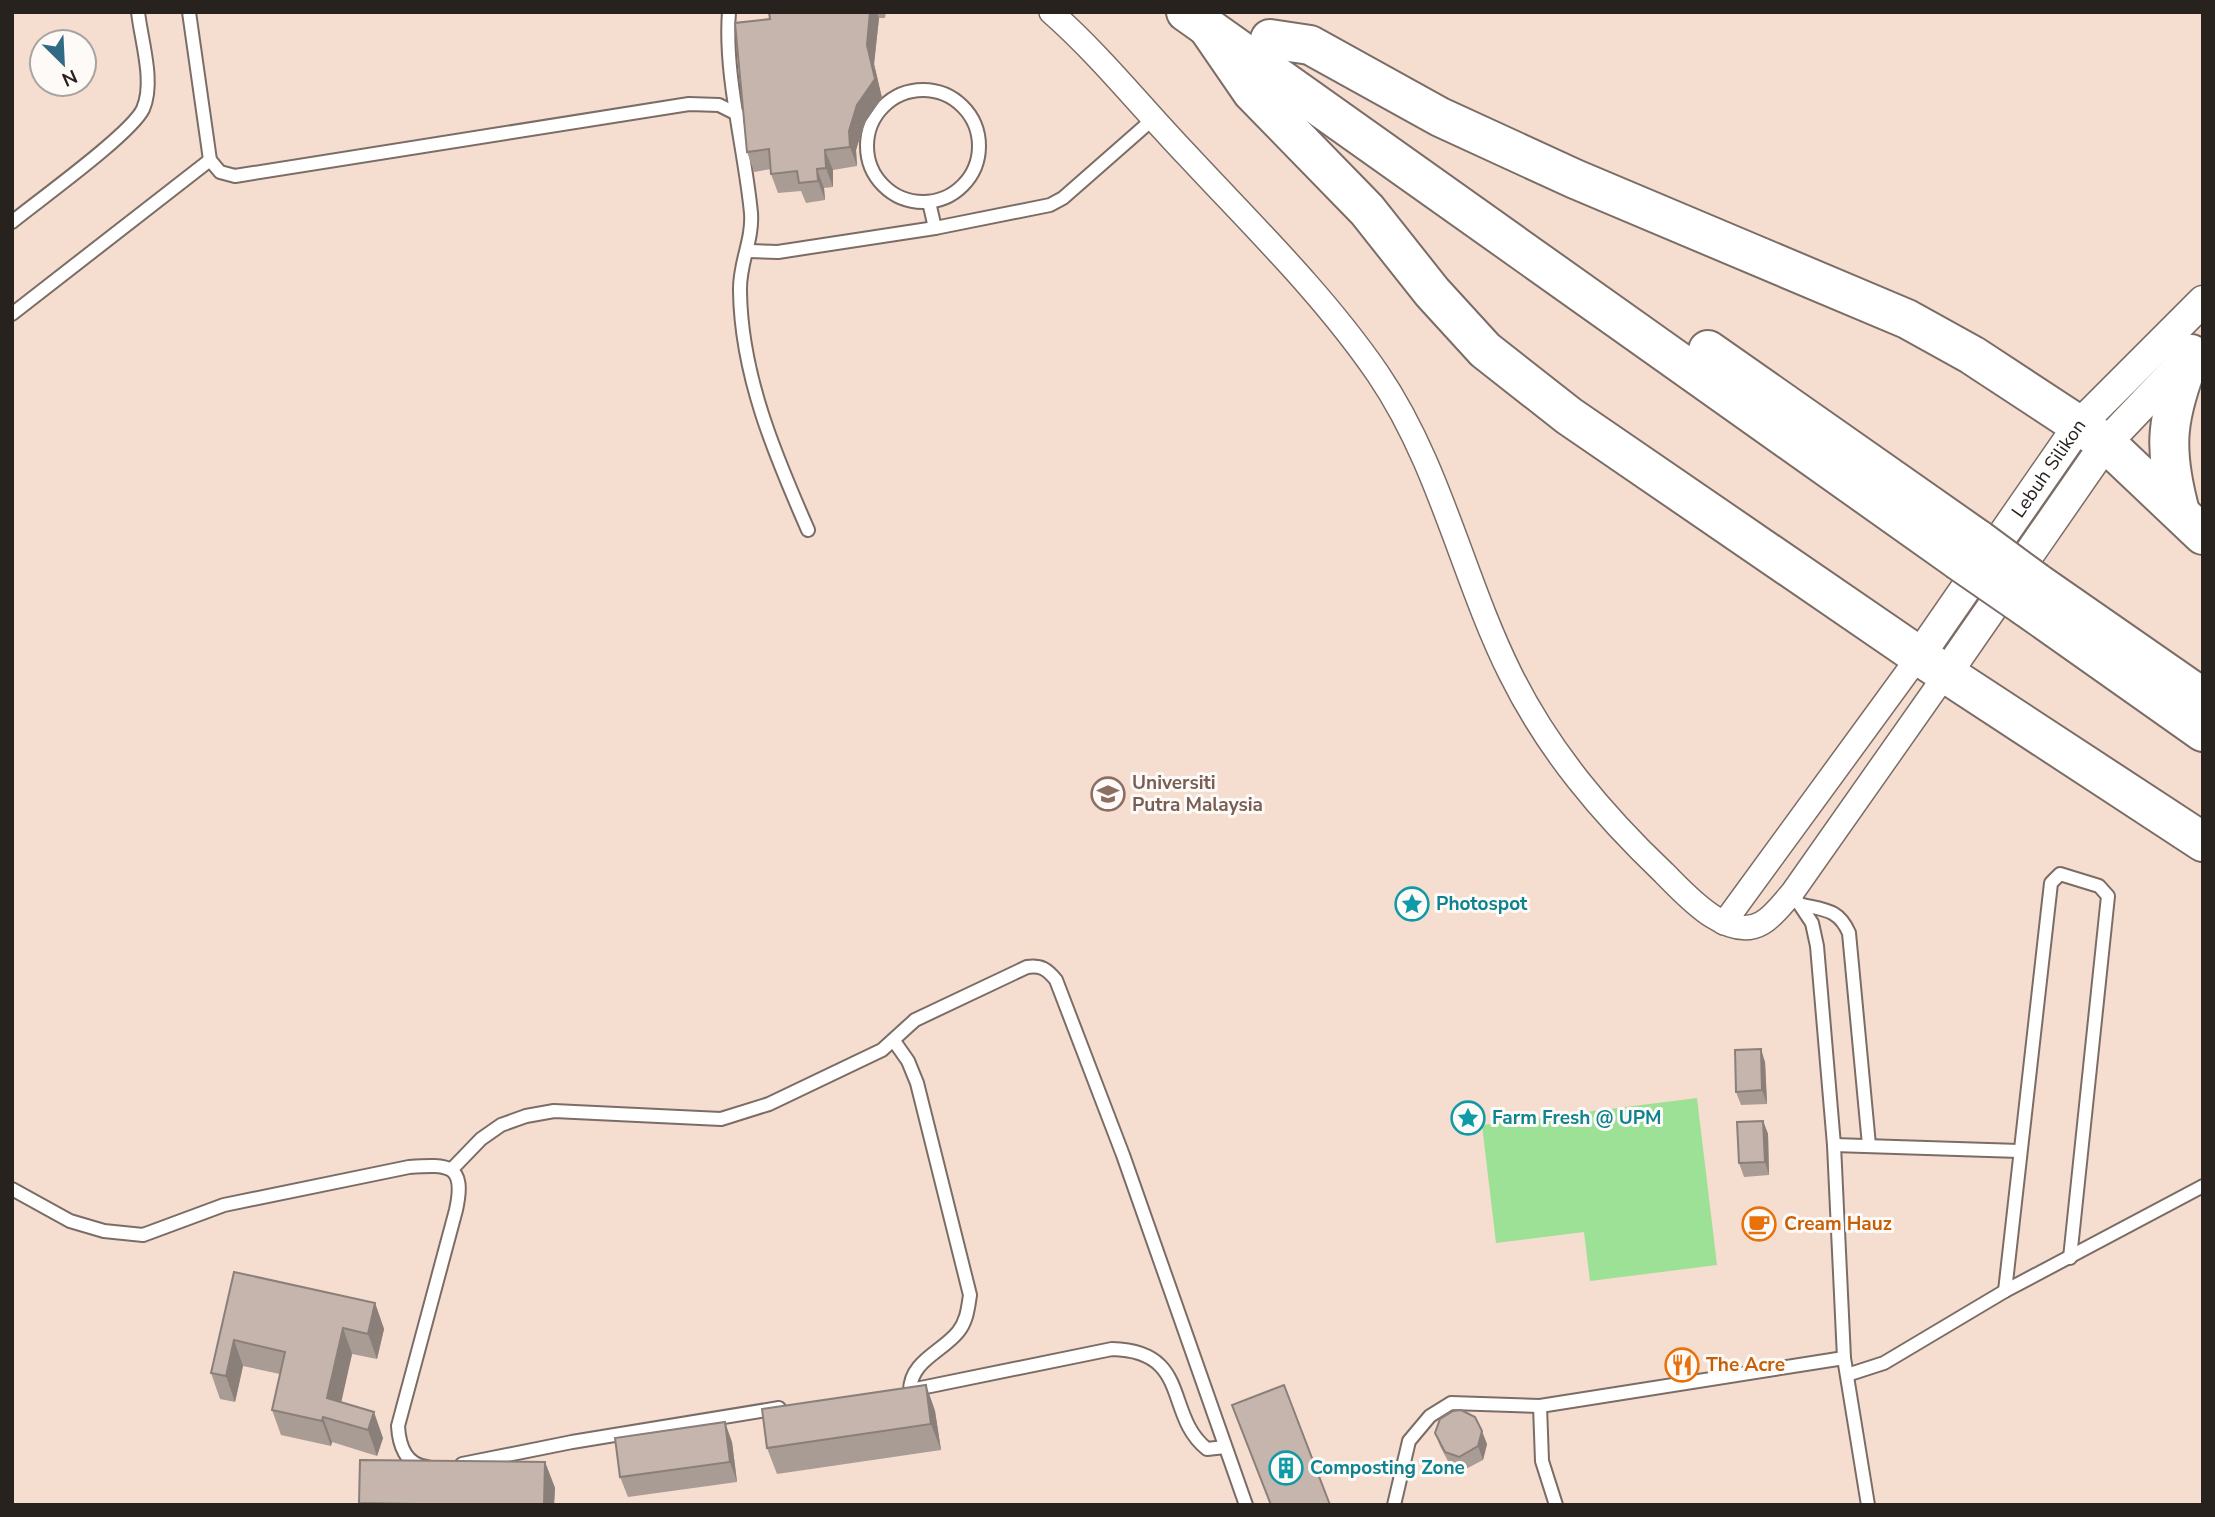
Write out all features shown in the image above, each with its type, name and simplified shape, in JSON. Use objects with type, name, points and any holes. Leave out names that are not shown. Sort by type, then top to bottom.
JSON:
[{"type":"highway","points":[[1209,18],[1270,39],[1310,45],[1476,134],[1907,319],[1972,355],[2092,434],[2192,523]]},
{"type":"highway","points":[[1209,18],[2031,594],[2203,698]]},
{"type":"highway","points":[[1209,18],[1252,92],[1367,210],[1432,292],[1485,350],[1569,416],[1932,665],[2203,842]]},
{"type":"highway","points":[[1270,39],[1968,550]]},
{"type":"highway","points":[[2192,523],[2171,476],[2168,436],[2172,403],[2197,349]]},
{"type":"highway","points":[[2031,594],[2203,732]]},
{"type":"street","points":[[1051,12],[1297,272],[1339,320],[1380,376],[1425,462],[1508,670],[1538,726],[1621,832],[1693,901],[1724,923],[1743,928],[1760,925],[1798,899],[1932,665]]},
{"type":"street","name":"Lebuh Silikon","points":[[1932,665],[2092,434],[2203,301]]},
{"type":"street","name":"Lebuh Silikon","points":[[2092,434],[2197,349]]},
{"type":"street","points":[[1724,923],[1932,665]]},
{"type":"lane","points":[[12,222],[125,130],[143,108],[147,81],[138,12]]},
{"type":"lane","points":[[189,12],[210,160],[220,172],[235,176],[689,104],[719,105],[738,115]]},
{"type":"lane","points":[[729,12],[731,66],[751,212],[752,235],[743,264],[740,308],[746,352],[772,444],[808,530]]},
{"type":"lane","points":[[916,89],[936,90],[954,98],[968,112],[977,130],[979,149],[975,168],[964,184],[948,196],[929,202],[909,200],[891,193],[877,179],[869,162],[866,142],[871,123],[882,107],[898,95],[916,89]]},
{"type":"lane","points":[[749,251],[769,253],[935,228],[1050,205],[1063,198],[1153,119]]},
{"type":"lane","points":[[12,314],[210,160]]},
{"type":"lane","points":[[929,202],[935,228]]},
{"type":"lane","points":[[2005,1291],[2051,884],[2060,874],[2099,886],[2108,896],[2070,1258]]},
{"type":"lane","points":[[1798,899],[1834,911],[1843,920],[1849,933],[1869,1145]]},
{"type":"lane","points":[[1798,899],[1817,946],[1834,1145],[1844,1358],[1868,1505]]},
{"type":"lane","points":[[452,1168],[481,1139],[501,1125],[526,1116],[554,1111],[721,1119],[769,1104],[856,1064],[894,1041],[915,1020],[1027,967],[1039,966],[1049,971],[1056,980],[1123,1155],[1246,1505]]},
{"type":"lane","points":[[894,1041],[908,1061],[916,1083],[970,1295],[967,1315],[958,1333],[913,1373],[903,1391],[1112,1349],[1135,1349],[1163,1368],[1196,1440],[1207,1449],[1226,1447]]},
{"type":"lane","points":[[1834,1145],[2019,1151]]},
{"type":"lane","points":[[13,1189],[70,1221],[104,1231],[143,1235],[236,1202],[409,1167],[440,1164],[452,1168],[459,1178],[460,1190],[456,1210],[398,1426],[399,1441],[406,1456],[420,1466],[446,1468],[572,1442],[792,1406]]},
{"type":"lane","points":[[1847,1375],[1884,1363],[2005,1291],[2203,1186]]},
{"type":"lane","points":[[1394,1505],[1409,1441],[1430,1416],[1451,1403],[1540,1406],[1844,1358]]},
{"type":"lane","points":[[1540,1406],[1542,1461],[1556,1505]]},
{"type":"shaded area","name":"Universiti Putra Malaysia","points":[[12,12],[2203,12],[2203,1505],[12,1505]]},
{"type":"green space","points":[[1697,1098],[1717,1265],[1590,1281],[1584,1232],[1496,1243],[1482,1125]]},
{"type":"building","points":[[769,12],[870,12],[867,45],[875,79],[857,105],[849,131],[850,147],[825,150],[826,168],[817,169],[818,181],[799,183],[797,171],[771,174],[769,149],[747,152],[735,23],[770,19]]},
{"type":"building","points":[[1761,1049],[1762,1090],[1736,1092],[1735,1050]]},
{"type":"building","points":[[1763,1121],[1765,1162],[1739,1163],[1737,1122]]},
{"type":"building","points":[[234,1272],[375,1303],[368,1334],[343,1328],[327,1398],[374,1412],[368,1430],[323,1417],[322,1421],[272,1410],[285,1352],[234,1340],[226,1376],[211,1373]]},
{"type":"building","points":[[926,1385],[931,1424],[767,1448],[762,1409]]},
{"type":"building","name":"Composting Zone","points":[[1284,1385],[1330,1505],[1271,1505],[1232,1405]]},
{"type":"building","points":[[1461,1410],[1475,1417],[1482,1431],[1478,1446],[1459,1457],[1445,1452],[1435,1433],[1440,1419],[1453,1411]]},
{"type":"building","points":[[725,1422],[730,1462],[620,1477],[615,1438]]},
{"type":"building","points":[[360,1460],[545,1462],[544,1505],[359,1503]]},
{"type":"place","name":"Universiti Putra Malaysia","points":[[1108,794]]},
{"type":"place","name":"Photospot","points":[[1412,904]]},
{"type":"place","name":"Farm Fresh @ UPM","points":[[1468,1118]]},
{"type":"place","name":"Cream Hauz","points":[[1759,1224]]},
{"type":"place","name":"The Acre","points":[[1682,1365]]},
{"type":"place","name":"Composting Zone","points":[[1286,1468]]}]
